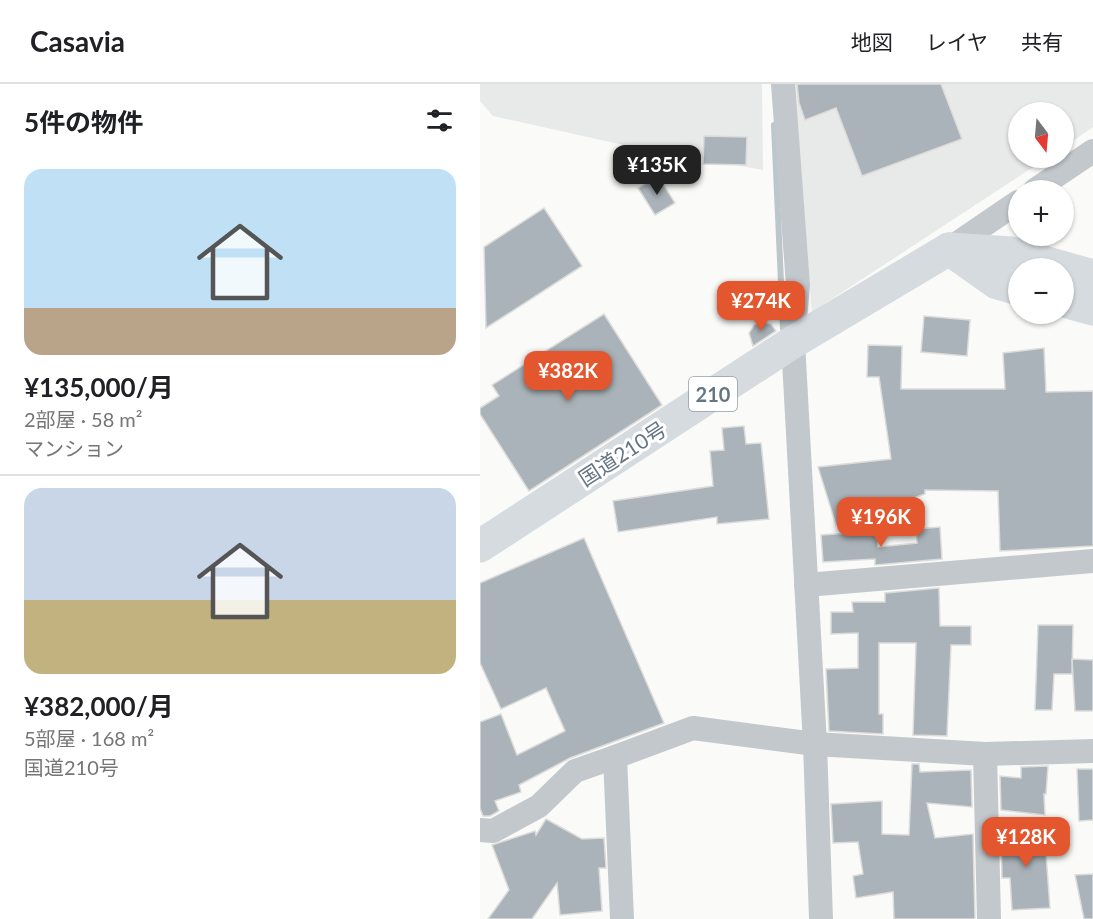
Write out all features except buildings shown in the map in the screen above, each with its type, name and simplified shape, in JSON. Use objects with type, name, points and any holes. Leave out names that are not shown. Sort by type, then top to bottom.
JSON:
[{"type":"highway","name":"国道210号","points":[[480,546],[793,342],[949,249]]},
{"type":"highway","points":[[949,249],[1012,252],[1093,276]]},
{"type":"highway","points":[[949,249],[997,283],[1008,286]]},
{"type":"highway","points":[[1074,304],[1093,309]]},
{"type":"street","points":[[783,84],[798,285],[793,342],[815,744],[821,919]]},
{"type":"street","points":[[1050,180],[1093,151]]},
{"type":"street","points":[[949,249],[1008,209]]},
{"type":"street","points":[[806,585],[1093,561]]},
{"type":"street","points":[[480,830],[493,831],[539,806],[575,771],[693,728],[815,744],[985,754],[1093,751]]},
{"type":"street","points":[[985,754],[989,919]]},
{"type":"street","points":[[615,757],[622,919]]},
{"type":"shaded area","points":[[480,84],[762,84],[763,170],[628,146],[493,116],[480,101]]},
{"type":"shaded area","points":[[794,84],[1093,84],[1093,127],[1074,140],[1074,102],[1008,102],[1008,168],[1032,168],[1013,180],[1008,180],[1008,184],[812,312]]},
{"type":"waterway","points":[[774,125],[783,328]]}]
